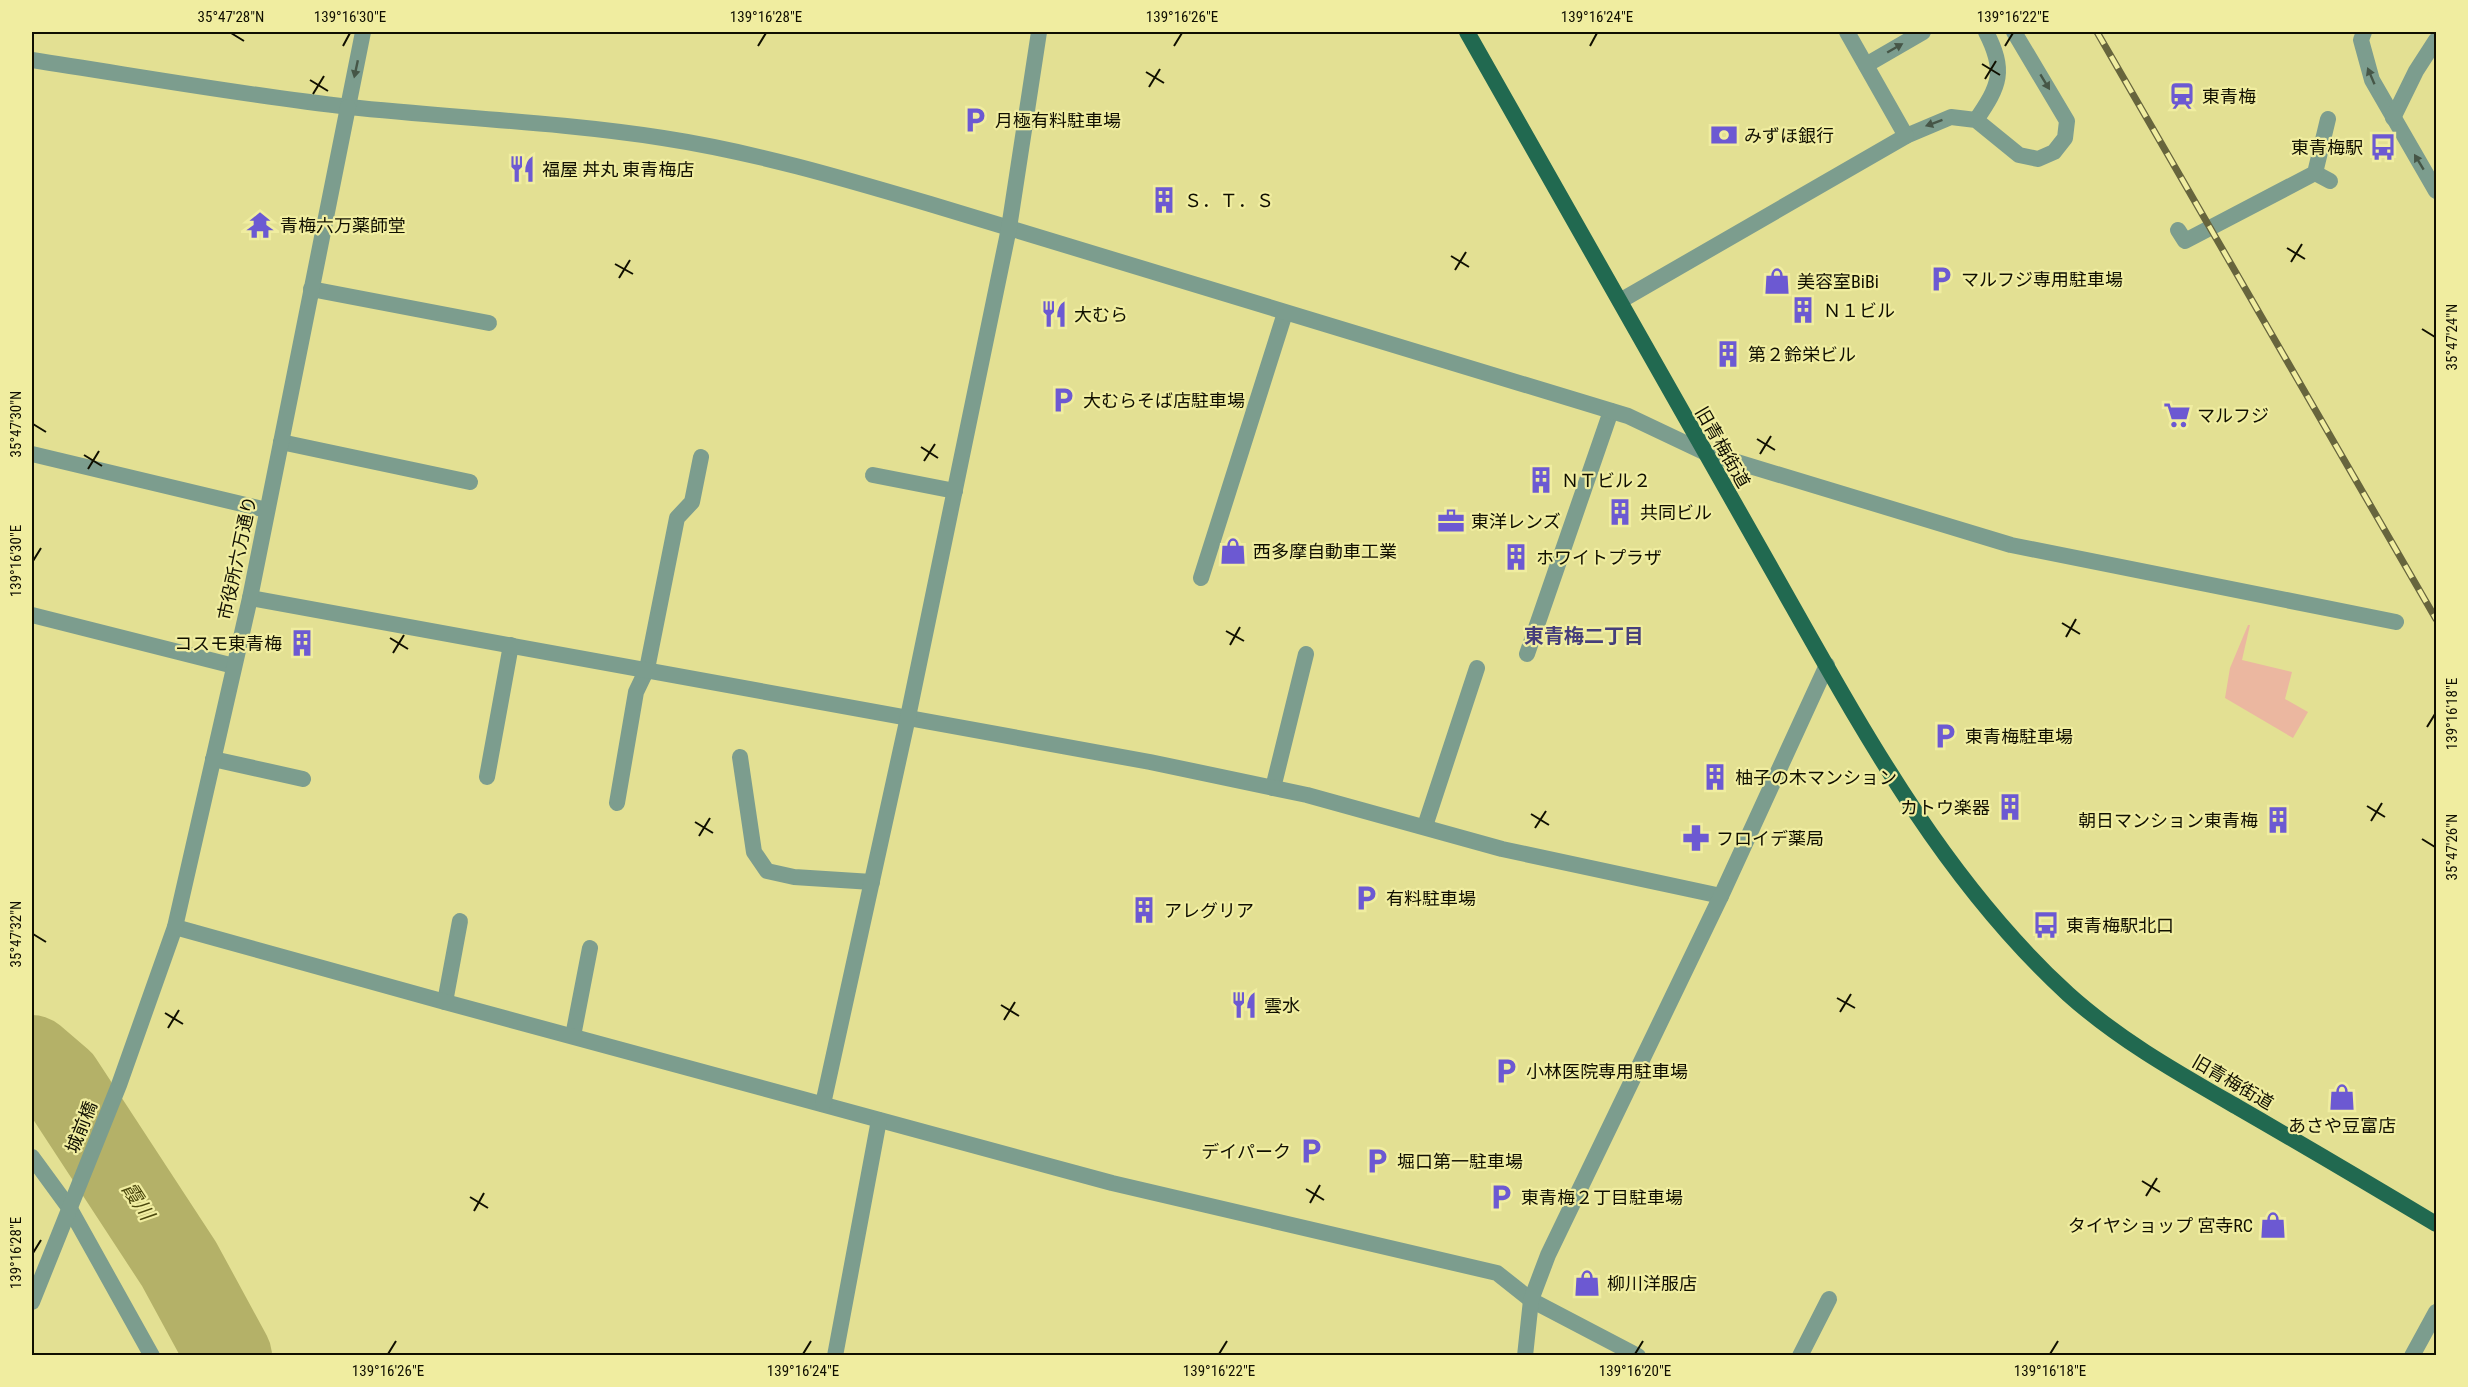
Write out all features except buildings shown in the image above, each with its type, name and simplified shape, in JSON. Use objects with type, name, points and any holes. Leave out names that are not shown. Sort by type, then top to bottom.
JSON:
[{"type":"main road","name":"旧青梅街道","points":[[1467,32],[1827,665],[1908,801],[1958,874],[2025,951],[2068,994],[2149,1056],[2436,1224]]},
{"type":"street","name":"市役所六万通り","points":[[119,1085],[175,927],[250,598],[363,32]]},
{"type":"street","points":[[823,1104],[908,717],[1009,228],[1039,32]]},
{"type":"street","points":[[1847,32],[1906,136]]},
{"type":"street","points":[[1866,64],[1923,32]]},
{"type":"street","points":[[1976,120],[1993,95],[2000,72],[1986,32]]},
{"type":"street","points":[[1620,301],[1906,136],[1951,117],[1976,120],[2019,155],[2038,159],[2054,152],[2065,138],[2067,121],[2014,32]]},
{"type":"street","points":[[2364,32],[2361,40],[2364,59],[2372,80],[2436,191]]},
{"type":"street","points":[[2393,118],[2416,71],[2436,40]]},
{"type":"street","points":[[32,60],[348,107],[574,126],[665,138],[842,178],[1629,416],[1704,452],[2011,545],[2396,622]]},
{"type":"street","points":[[2178,230],[2185,241],[2322,177],[2328,119]]},
{"type":"street","points":[[311,290],[489,323]]},
{"type":"street","points":[[1201,578],[1285,313]]},
{"type":"street","points":[[1527,654],[1611,411]]},
{"type":"street","points":[[281,442],[470,482]]},
{"type":"street","points":[[32,454],[267,510]]},
{"type":"street","points":[[617,803],[636,692],[647,669],[677,519],[692,502],[701,457]]},
{"type":"street","points":[[873,475],[955,491]]},
{"type":"street","points":[[250,598],[1138,760],[1273,788],[1425,826],[1512,851],[1721,896]]},
{"type":"street","points":[[32,615],[178,650],[234,666]]},
{"type":"street","points":[[487,777],[511,645]]},
{"type":"street","points":[[1273,788],[1306,654]]},
{"type":"street","points":[[1525,1356],[1531,1300],[1548,1255],[1721,896],[1827,665]]},
{"type":"street","points":[[1425,826],[1477,668]]},
{"type":"street","points":[[740,757],[754,852],[767,871],[794,877],[872,882]]},
{"type":"street","points":[[213,759],[303,779]]},
{"type":"street","points":[[445,1002],[460,921]]},
{"type":"street","points":[[175,927],[1112,1183],[1497,1273],[1531,1300],[1638,1356]]},
{"type":"street","points":[[573,1036],[590,948]]},
{"type":"street","name":"城前橋","points":[[70,1209],[119,1085]]},
{"type":"street","points":[[835,1356],[879,1120]]},
{"type":"street","points":[[32,1156],[70,1209],[152,1356]]},
{"type":"street","points":[[32,1302],[70,1209]]},
{"type":"street","points":[[1800,1356],[1829,1299]]},
{"type":"street","points":[[2412,1356],[2436,1311]]},
{"type":"shaded area","points":[[2248,625],[2250,625],[2242,660],[2292,672],[2285,699],[2308,712],[2293,738],[2225,698],[2230,668]]},
{"type":"waterway","name":"霞川","points":[[32,1058],[60,1082],[179,1264],[229,1356]]},
{"type":"railway","points":[[2097,32],[2436,619]]},
{"type":"place","name":"東青梅","points":[[2182,96]]},
{"type":"place","name":"月極有料駐車場","points":[[975,120]]},
{"type":"place","name":"みずほ銀行","points":[[1724,135]]},
{"type":"place","name":"東青梅駅","points":[[2383,147]]},
{"type":"place","name":"福屋 丼丸 東青梅店","points":[[522,169]]},
{"type":"place","name":"Ｓ．Ｔ．Ｓ","points":[[1164,200]]},
{"type":"place","name":"青梅六万薬師堂","points":[[260,225]]},
{"type":"place","name":"マルフジ専用駐車場","points":[[1941,279]]},
{"type":"place","name":"美容室BiBi","points":[[1777,281]]},
{"type":"place","name":"Ｎ１ビル","points":[[1803,310]]},
{"type":"place","name":"大むら","points":[[1054,314]]},
{"type":"place","name":"第２鈴栄ビル","points":[[1728,354]]},
{"type":"place","name":"大むらそば店駐車場","points":[[1063,400]]},
{"type":"place","name":"マルフジ","points":[[2177,415]]},
{"type":"place","name":"ＮＴビル２","points":[[1541,480]]},
{"type":"place","name":"共同ビル","points":[[1620,512]]},
{"type":"place","name":"東洋レンズ","points":[[1451,521]]},
{"type":"place","name":"西多摩自動車工業","points":[[1233,551]]},
{"type":"place","name":"ホワイトプラザ","points":[[1516,557]]},
{"type":"place","name":"コスモ東青梅","points":[[302,643]]},
{"type":"place","name":"東青梅駐車場","points":[[1945,736]]},
{"type":"place","name":"柚子の木マンション","points":[[1715,777]]},
{"type":"place","name":"カトウ楽器","points":[[2010,807]]},
{"type":"place","name":"朝日マンション東青梅","points":[[2278,820]]},
{"type":"place","name":"フロイデ薬局","points":[[1696,838]]},
{"type":"place","name":"有料駐車場","points":[[1366,898]]},
{"type":"place","name":"アレグリア","points":[[1144,910]]},
{"type":"place","name":"東青梅駅北口","points":[[2046,925]]},
{"type":"place","name":"雲水","points":[[1244,1005]]},
{"type":"place","name":"小林医院専用駐車場","points":[[1506,1071]]},
{"type":"place","name":"あさや豆富店","points":[[2342,1097]]},
{"type":"place","name":"デイパーク","points":[[1311,1151]]},
{"type":"place","name":"堀口第一駐車場","points":[[1377,1161]]},
{"type":"place","name":"東青梅２丁目駐車場","points":[[1501,1197]]},
{"type":"place","name":"タイヤショップ 宮寺RC","points":[[2273,1225]]},
{"type":"place","name":"柳川洋服店","points":[[1587,1283]]},
{"type":"district","name":"東青梅二丁目","points":[[1584,636]]}]
